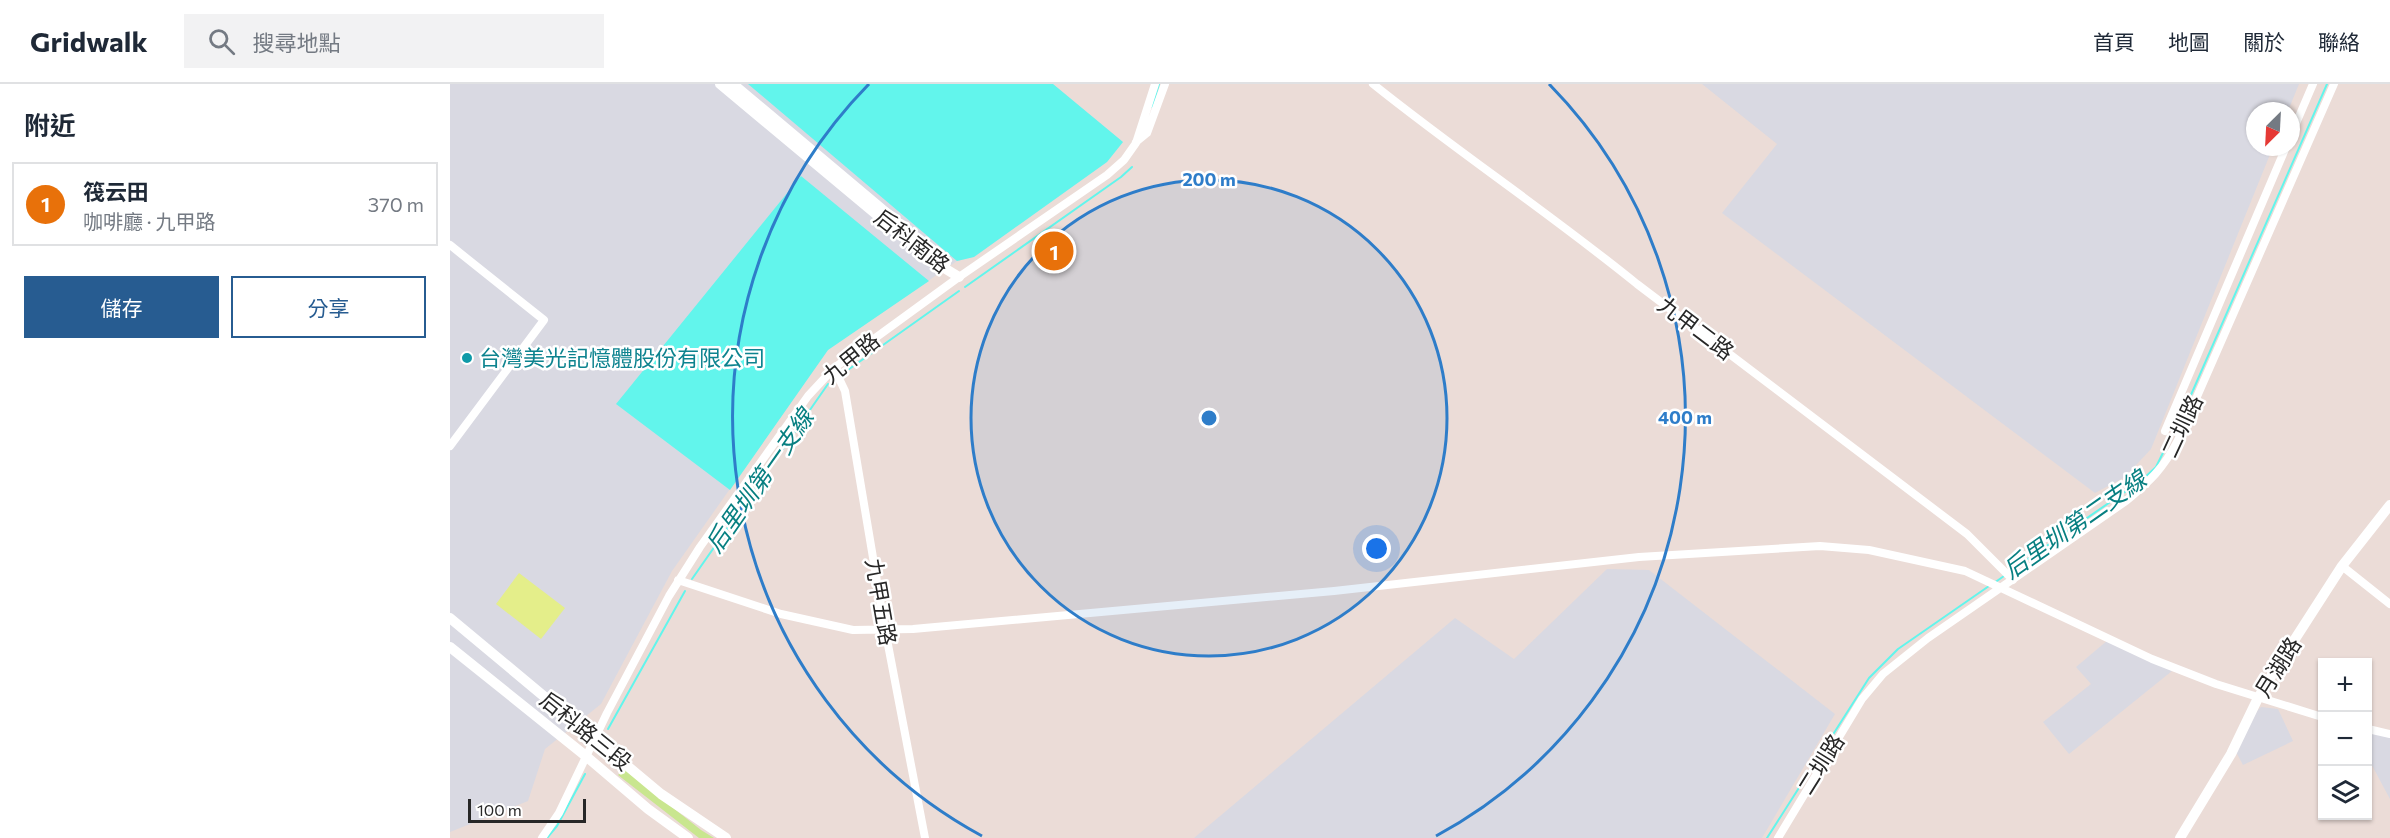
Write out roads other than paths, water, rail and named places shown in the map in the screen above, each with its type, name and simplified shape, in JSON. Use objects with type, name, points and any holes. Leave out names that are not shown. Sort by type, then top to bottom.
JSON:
[{"type":"street","name":"后科南路","points":[[720,84],[931,260],[959,277]]},
{"type":"street","name":"后科南路","points":[[734,84],[922,242],[959,277]]},
{"type":"street","name":"九甲路","points":[[1136,143],[1155,84]]},
{"type":"street","name":"九甲路","points":[[542,838],[559,813],[678,580],[808,396],[834,368],[959,277],[1107,175],[1147,134],[1165,84]]},
{"type":"street","name":"九甲二路","points":[[1373,84],[1585,242],[1636,284],[1967,534],[2013,580]]},
{"type":"street","points":[[2300,114],[2313,84]]},
{"type":"street","name":"二圳路","points":[[1778,838],[1862,699],[1882,674],[1928,638],[2126,501],[2156,476],[2168,459],[2334,84]]},
{"type":"street","points":[[2165,431],[2282,156]]},
{"type":"street","points":[[450,245],[544,320],[450,446]]},
{"type":"street","name":"九甲五路","points":[[834,368],[845,391],[885,629],[925,838]]},
{"type":"street","name":"月湖路","points":[[2180,838],[2231,754],[2258,698],[2342,566],[2390,505]]},
{"type":"street","points":[[678,580],[781,614],[853,630],[966,626],[1322,592],[1639,557],[1820,546],[1869,550],[1965,571],[2152,659],[2216,684],[2318,716]]},
{"type":"street","points":[[2342,566],[2390,604]]},
{"type":"street","name":"后科路三段","points":[[450,618],[662,794],[726,838]]},
{"type":"street","name":"后科路三段","points":[[450,647],[648,809],[688,838]]},
{"type":"street","points":[[2372,730],[2390,734]]},
{"type":"water","points":[[748,84],[1053,84],[1123,142],[1107,162],[974,257],[957,261]]},
{"type":"water","points":[[801,176],[929,281],[828,350],[730,490],[616,404]]},
{"type":"waterway","name":"后里圳第一支線","points":[[1152,107],[1159,84]]},
{"type":"waterway","name":"后里圳第二支線","points":[[2009,572],[2142,480],[2156,467],[2187,404],[2327,84]]},
{"type":"waterway","name":"后里圳第一支線","points":[[965,287],[1132,167]]},
{"type":"waterway","name":"后里圳第一支線","points":[[845,372],[959,291]]},
{"type":"waterway","name":"后里圳第一支線","points":[[692,579],[828,384]]},
{"type":"waterway","name":"后里圳第二支線","points":[[1994,583],[2004,576]]},
{"type":"waterway","name":"后里圳第二支線","points":[[1767,838],[1869,678],[1898,649],[1989,586]]},
{"type":"waterway","name":"后里圳第一支線","points":[[608,729],[685,591]]},
{"type":"waterway","name":"后里圳第一支線","points":[[547,838],[557,826],[585,774]]},
{"type":"place","name":"筏云田","points":[[1054,251]]},
{"type":"place","name":"台灣美光記憶體股份有限公司","points":[[467,358]]}]
